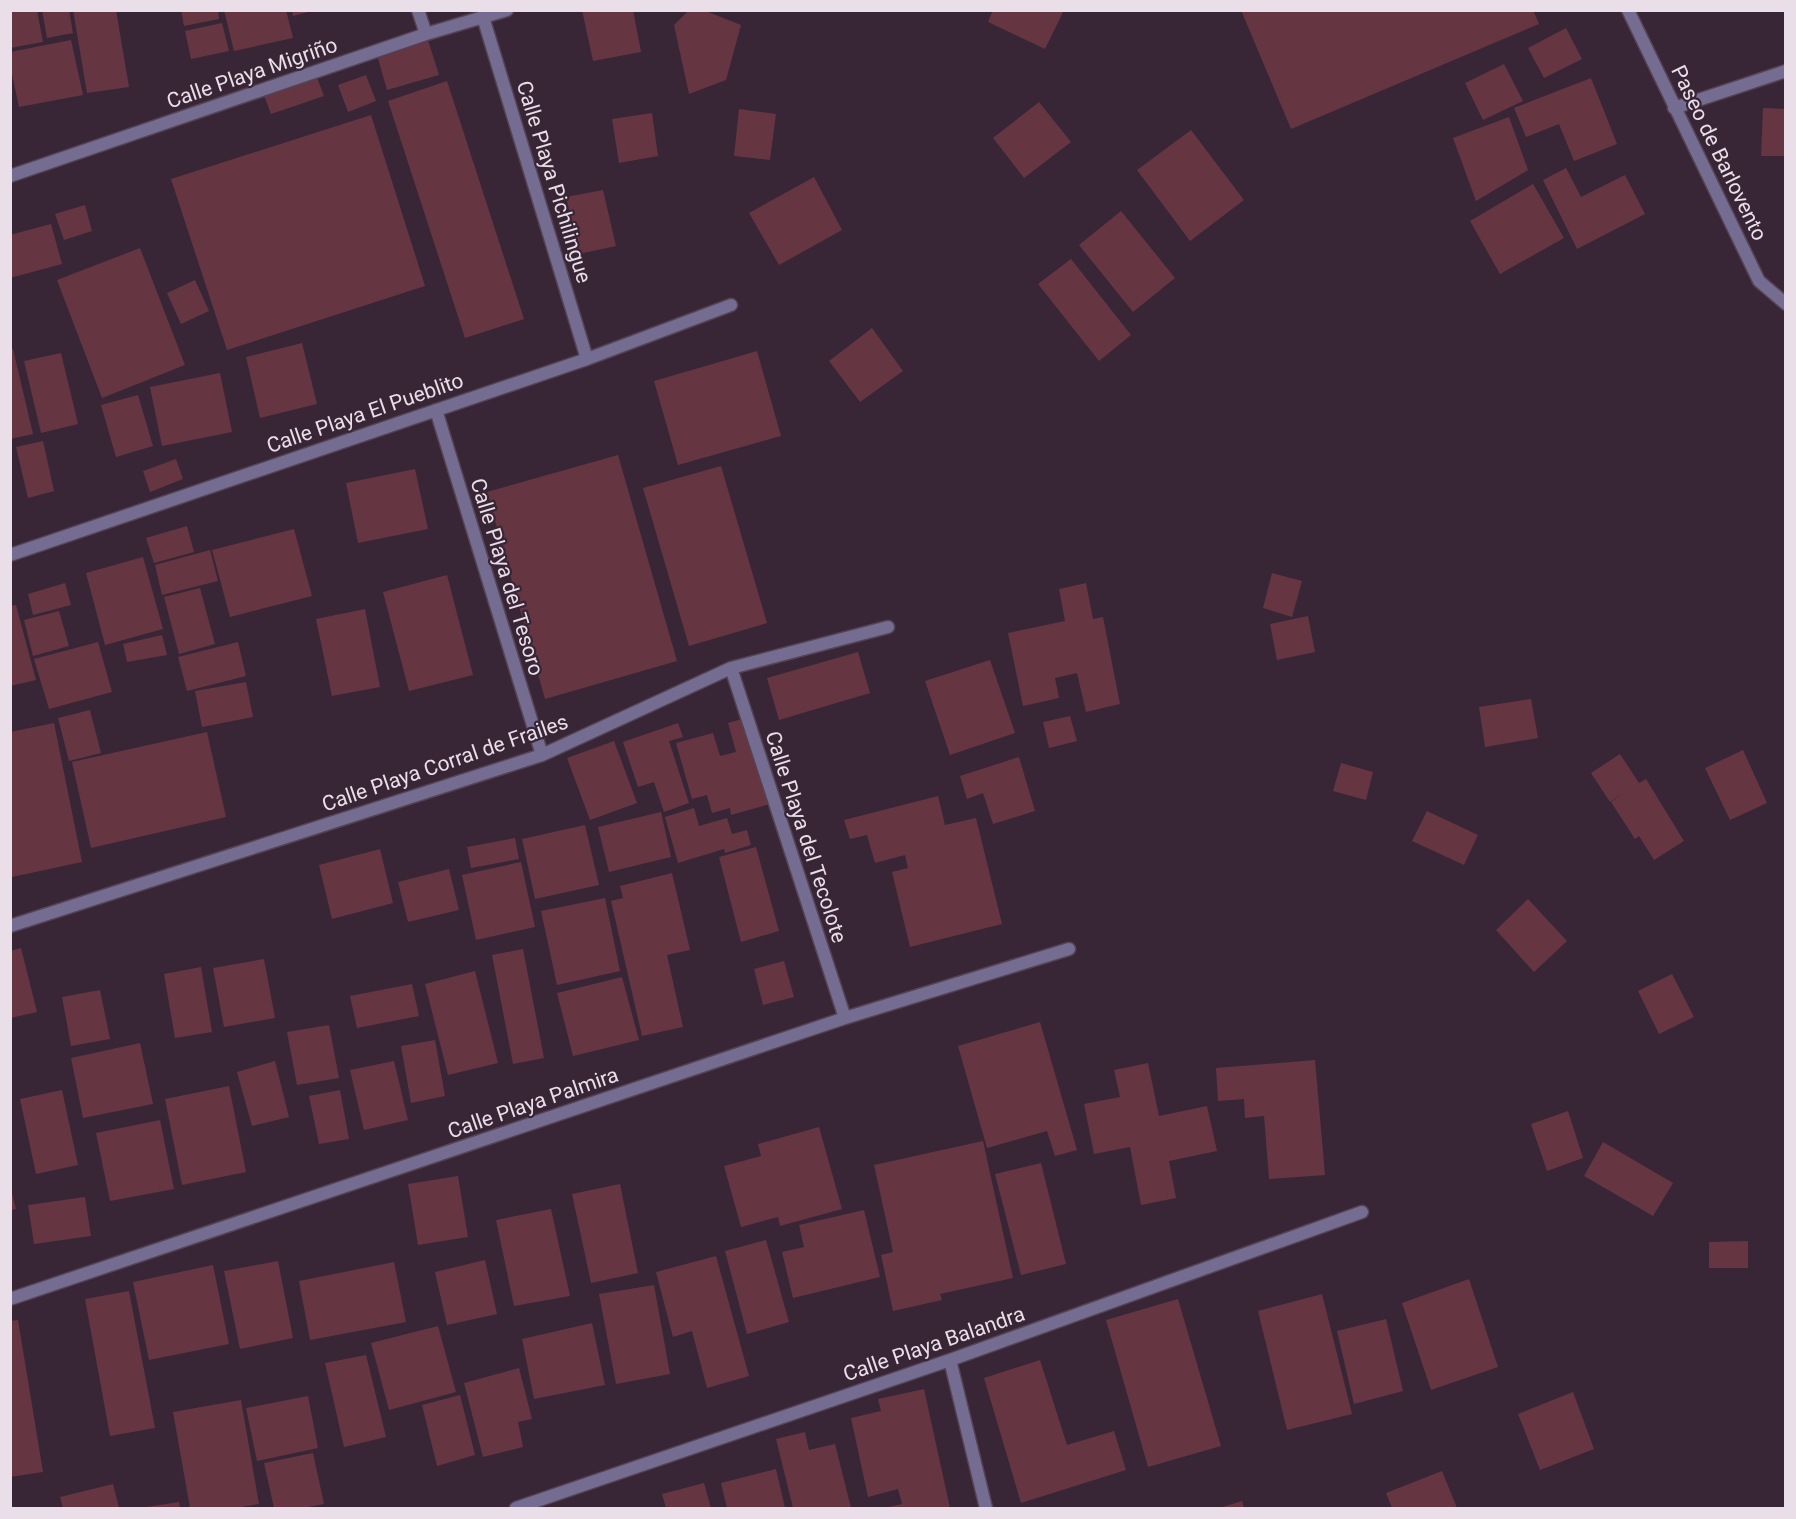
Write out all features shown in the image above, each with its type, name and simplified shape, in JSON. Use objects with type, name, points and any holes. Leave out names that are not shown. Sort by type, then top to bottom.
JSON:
[{"type":"street","points":[[418,10],[426,34]]},
{"type":"street","name":"Calle Playa Migriño","points":[[10,176],[426,34],[507,10]]},
{"type":"street","name":"Paseo de Barlovento","points":[[1628,10],[1760,281],[1785,304]]},
{"type":"street","name":"Calle Playa Pichilingue","points":[[483,17],[587,359]]},
{"type":"street","points":[[1674,108],[1785,71]]},
{"type":"street","name":"Calle Playa El Pueblito","points":[[10,555],[587,359],[731,304]]},
{"type":"street","name":"Calle Playa del Tesoro","points":[[436,410],[542,755]]},
{"type":"street","name":"Calle Playa Corral de Frailes","points":[[10,926],[542,755],[731,668],[888,627]]},
{"type":"street","name":"Calle Playa del Tecolote","points":[[731,668],[845,1018]]},
{"type":"street","name":"Calle Playa Palmira","points":[[10,1299],[845,1018],[1069,949]]},
{"type":"street","name":"Calle Playa Balandra","points":[[516,1509],[950,1360],[1362,1212]]},
{"type":"street","points":[[950,1360],[986,1509]]},
{"type":"building","points":[[10,10],[37,10],[43,42],[10,48]]},
{"type":"building","points":[[42,10],[69,10],[73,33],[47,38]]},
{"type":"building","points":[[73,10],[116,10],[129,87],[87,93]]},
{"type":"building","points":[[181,10],[218,10],[219,19],[184,26]]},
{"type":"building","points":[[224,10],[286,10],[293,38],[234,51]]},
{"type":"building","points":[[292,10],[312,10],[312,11],[293,16]]},
{"type":"building","points":[[582,10],[633,10],[641,52],[593,61]]},
{"type":"building","points":[[689,10],[703,10],[741,25],[726,80],[689,94],[674,25]]},
{"type":"building","points":[[993,10],[1064,10],[1045,49],[988,22]]},
{"type":"building","points":[[1241,10],[1533,10],[1539,24],[1291,129]]},
{"type":"building","points":[[222,23],[229,51],[191,59],[185,31]]},
{"type":"building","points":[[1566,28],[1582,59],[1544,78],[1528,48]]},
{"type":"building","points":[[71,40],[83,95],[19,107],[10,65],[10,52]]},
{"type":"building","points":[[428,40],[439,75],[387,90],[377,55]]},
{"type":"building","points":[[1504,64],[1523,101],[1483,120],[1465,83]]},
{"type":"building","points":[[316,75],[324,96],[271,114],[263,93]]},
{"type":"building","points":[[366,75],[376,101],[348,112],[338,85]]},
{"type":"building","points":[[1591,78],[1617,144],[1574,161],[1559,124],[1526,137],[1514,108]]},
{"type":"building","points":[[447,81],[524,319],[465,338],[388,101]]},
{"type":"building","points":[[1039,102],[1071,142],[1024,178],[993,138]]},
{"type":"building","points":[[1763,108],[1786,109],[1784,156],[1761,156]]},
{"type":"building","points":[[739,109],[776,114],[770,160],[734,156]]},
{"type":"building","points":[[652,113],[658,156],[619,163],[612,119]]},
{"type":"building","points":[[371,115],[425,286],[227,350],[171,179]]},
{"type":"building","points":[[1509,117],[1528,170],[1476,201],[1453,138]]},
{"type":"building","points":[[1191,130],[1244,200],[1190,241],[1137,170]]},
{"type":"building","points":[[1566,168],[1581,197],[1625,175],[1645,214],[1577,249],[1543,180]]},
{"type":"building","points":[[814,177],[842,230],[779,265],[749,213]]},
{"type":"building","points":[[1533,184],[1564,238],[1500,274],[1470,221]]},
{"type":"building","points":[[603,190],[616,246],[579,254],[566,197]]},
{"type":"building","points":[[85,205],[92,231],[64,240],[55,214]]},
{"type":"building","points":[[1121,211],[1175,278],[1133,312],[1079,245]]},
{"type":"building","points":[[51,224],[62,264],[10,278],[10,235]]},
{"type":"building","points":[[140,248],[185,365],[102,398],[57,280]]},
{"type":"building","points":[[1071,259],[1131,335],[1099,361],[1038,284]]},
{"type":"building","points":[[195,280],[209,311],[181,324],[167,293]]},
{"type":"building","points":[[872,328],[903,371],[860,402],[829,361]]},
{"type":"building","points":[[302,343],[317,404],[260,418],[246,357]]},
{"type":"building","points":[[10,349],[13,349],[33,434],[10,439]]},
{"type":"building","points":[[757,351],[781,436],[678,465],[654,381]]},
{"type":"building","points":[[61,353],[78,424],[41,433],[24,361]]},
{"type":"building","points":[[220,373],[232,432],[162,446],[150,387]]},
{"type":"building","points":[[138,395],[153,446],[116,457],[101,405]]},
{"type":"building","points":[[43,441],[54,491],[28,498],[16,447]]},
{"type":"building","points":[[618,455],[677,661],[545,699],[487,492]]},
{"type":"building","points":[[176,459],[183,479],[150,492],[143,471]]},
{"type":"building","points":[[721,466],[767,623],[689,646],[643,488]]},
{"type":"building","points":[[415,469],[428,529],[358,543],[346,483]]},
{"type":"building","points":[[187,526],[194,552],[154,563],[146,538]]},
{"type":"building","points":[[294,529],[312,596],[230,617],[212,550]]},
{"type":"building","points":[[210,550],[218,581],[162,595],[155,565]]},
{"type":"building","points":[[143,557],[163,629],[105,645],[86,573]]},
{"type":"building","points":[[1272,573],[1302,581],[1292,617],[1263,608]]},
{"type":"building","points":[[447,575],[473,675],[409,691],[383,592]]},
{"type":"building","points":[[65,583],[71,605],[33,615],[28,594]]},
{"type":"building","points":[[1086,583],[1093,619],[1103,617],[1120,704],[1086,712],[1077,673],[1055,678],[1059,698],[1023,706],[1008,633],[1065,621],[1059,589]]},
{"type":"building","points":[[200,588],[215,644],[179,654],[164,597]]},
{"type":"building","points":[[16,605],[36,680],[10,686],[10,606]]},
{"type":"building","points":[[365,609],[380,687],[332,696],[316,619]]},
{"type":"building","points":[[59,611],[69,646],[33,656],[24,620]]},
{"type":"building","points":[[1308,616],[1315,652],[1277,660],[1270,624]]},
{"type":"building","points":[[162,635],[167,655],[127,662],[123,644]]},
{"type":"building","points":[[98,642],[112,692],[49,709],[34,659]]},
{"type":"building","points":[[238,642],[246,676],[187,691],[178,657]]},
{"type":"building","points":[[858,652],[870,693],[779,720],[767,678]]},
{"type":"building","points":[[990,660],[1015,733],[950,755],[925,681]]},
{"type":"building","points":[[246,682],[253,717],[202,727],[195,691]]},
{"type":"building","points":[[1531,699],[1538,738],[1485,747],[1479,707]]},
{"type":"building","points":[[90,710],[101,753],[69,761],[58,718]]},
{"type":"building","points":[[1070,716],[1077,741],[1049,748],[1043,722]]},
{"type":"building","points":[[742,719],[750,747],[754,747],[770,804],[731,815],[730,808],[712,813],[707,795],[692,799],[676,743],[713,733],[720,756],[736,752],[728,723]]},
{"type":"building","points":[[54,723],[82,862],[12,877],[10,869],[10,732]]},
{"type":"building","points":[[678,723],[683,737],[669,741],[689,803],[664,812],[654,782],[638,787],[623,742]]},
{"type":"building","points":[[207,732],[226,817],[91,848],[72,762]]},
{"type":"building","points":[[614,741],[637,803],[590,820],[567,758]]},
{"type":"building","points":[[1743,750],[1767,803],[1730,820],[1705,768]]},
{"type":"building","points":[[1620,754],[1639,783],[1646,779],[1684,841],[1654,860],[1639,836],[1635,839],[1611,802],[1623,793],[1610,802],[1591,773]]},
{"type":"building","points":[[1019,757],[1035,811],[993,824],[983,793],[967,799],[960,776]]},
{"type":"building","points":[[1341,763],[1373,772],[1366,800],[1333,791]]},
{"type":"building","points":[[938,796],[945,825],[976,818],[1002,924],[910,947],[892,872],[908,868],[905,855],[875,863],[867,835],[850,839],[844,820]]},
{"type":"building","points":[[694,808],[699,826],[727,818],[732,834],[747,830],[751,845],[725,853],[724,849],[678,863],[665,817]]},
{"type":"building","points":[[1427,811],[1478,835],[1464,865],[1412,841]]},
{"type":"building","points":[[661,812],[671,857],[609,872],[598,827]]},
{"type":"building","points":[[585,825],[599,885],[535,899],[522,839]]},
{"type":"building","points":[[515,838],[519,859],[471,868],[467,847]]},
{"type":"building","points":[[756,847],[779,931],[741,942],[719,857]]},
{"type":"building","points":[[380,849],[393,903],[332,919],[319,865]]},
{"type":"building","points":[[521,862],[535,927],[476,940],[462,875]]},
{"type":"building","points":[[449,869],[459,910],[408,922],[398,882]]},
{"type":"building","points":[[672,873],[690,950],[667,955],[683,1027],[642,1036],[611,901],[623,898],[620,886]]},
{"type":"building","points":[[605,898],[620,971],[557,985],[541,911]]},
{"type":"building","points":[[1528,899],[1567,941],[1534,972],[1496,930]]},
{"type":"building","points":[[21,948],[37,1012],[10,1018],[10,951]]},
{"type":"building","points":[[523,949],[544,1058],[513,1064],[492,955]]},
{"type":"building","points":[[264,959],[275,1018],[224,1027],[213,968]]},
{"type":"building","points":[[784,961],[794,997],[763,1005],[754,969]]},
{"type":"building","points":[[201,967],[212,1032],[175,1038],[164,974]]},
{"type":"building","points":[[475,971],[498,1063],[448,1075],[425,984]]},
{"type":"building","points":[[1672,974],[1694,1017],[1659,1034],[1638,991]]},
{"type":"building","points":[[622,977],[639,1040],[573,1056],[557,993]]},
{"type":"building","points":[[412,984],[419,1016],[357,1028],[350,996]]},
{"type":"building","points":[[100,990],[110,1039],[71,1046],[62,997]]},
{"type":"building","points":[[1040,1022],[1077,1150],[1055,1156],[1047,1131],[987,1148],[958,1046]]},
{"type":"building","points":[[329,1025],[339,1078],[297,1085],[287,1032]]},
{"type":"building","points":[[435,1040],[445,1096],[411,1103],[401,1046]]},
{"type":"building","points":[[140,1043],[153,1104],[83,1118],[71,1058]]},
{"type":"building","points":[[1315,1060],[1325,1175],[1269,1179],[1264,1116],[1245,1118],[1244,1099],[1218,1101],[1216,1068]]},
{"type":"building","points":[[275,1061],[289,1117],[252,1126],[237,1072]]},
{"type":"building","points":[[394,1061],[408,1120],[364,1130],[350,1070]]},
{"type":"building","points":[[1148,1063],[1159,1116],[1207,1106],[1217,1151],[1169,1161],[1176,1198],[1141,1205],[1130,1147],[1094,1154],[1084,1104],[1120,1097],[1114,1070]]},
{"type":"building","points":[[229,1086],[246,1172],[182,1185],[165,1099]]},
{"type":"building","points":[[62,1090],[78,1165],[36,1174],[20,1099]]},
{"type":"building","points":[[340,1090],[349,1139],[319,1144],[309,1096]]},
{"type":"building","points":[[1568,1111],[1583,1158],[1547,1171],[1531,1124]]},
{"type":"building","points":[[160,1120],[174,1189],[110,1201],[96,1133]]},
{"type":"building","points":[[819,1127],[842,1209],[780,1226],[778,1217],[741,1227],[724,1166],[761,1156],[758,1144]]},
{"type":"building","points":[[983,1141],[1013,1278],[940,1294],[942,1300],[893,1311],[881,1255],[893,1252],[874,1165]]},
{"type":"building","points":[[1603,1142],[1673,1183],[1653,1216],[1584,1176]]},
{"type":"building","points":[[1041,1163],[1066,1264],[1021,1275],[995,1174]]},
{"type":"building","points":[[458,1176],[468,1237],[418,1245],[408,1184]]},
{"type":"building","points":[[620,1184],[638,1273],[591,1283],[572,1194]]},
{"type":"building","points":[[10,1186],[16,1209],[10,1210]]},
{"type":"building","points":[[85,1197],[91,1236],[34,1244],[28,1205]]},
{"type":"building","points":[[551,1209],[570,1296],[514,1306],[496,1220]]},
{"type":"building","points":[[864,1210],[880,1277],[793,1298],[782,1252],[804,1247],[799,1225]]},
{"type":"building","points":[[766,1240],[789,1322],[747,1334],[725,1251]]},
{"type":"building","points":[[1748,1241],[1748,1268],[1709,1268],[1709,1242]]},
{"type":"building","points":[[716,1256],[749,1376],[707,1388],[692,1331],[673,1337],[656,1272]]},
{"type":"building","points":[[485,1260],[497,1314],[447,1325],[435,1272]]},
{"type":"building","points":[[278,1261],[293,1338],[240,1349],[224,1271]]},
{"type":"building","points":[[394,1262],[406,1322],[310,1340],[299,1281]]},
{"type":"building","points":[[213,1265],[229,1344],[149,1360],[133,1282]]},
{"type":"building","points":[[1469,1279],[1498,1367],[1431,1390],[1402,1303]]},
{"type":"building","points":[[654,1285],[670,1374],[616,1384],[599,1294]]},
{"type":"building","points":[[129,1291],[155,1428],[110,1436],[85,1299]]},
{"type":"building","points":[[1322,1294],[1352,1414],[1287,1430],[1258,1311]]},
{"type":"building","points":[[1178,1299],[1221,1446],[1148,1467],[1106,1320]]},
{"type":"building","points":[[1386,1319],[1403,1391],[1354,1404],[1337,1331]]},
{"type":"building","points":[[18,1320],[43,1472],[10,1477],[10,1321]]},
{"type":"building","points":[[592,1323],[605,1385],[534,1399],[522,1339]]},
{"type":"building","points":[[438,1326],[456,1392],[389,1410],[371,1343]]},
{"type":"building","points":[[366,1355],[386,1437],[344,1447],[325,1363]]},
{"type":"building","points":[[1040,1360],[1067,1445],[1114,1431],[1126,1470],[1021,1503],[984,1378]]},
{"type":"building","points":[[519,1368],[532,1419],[518,1422],[523,1447],[483,1457],[464,1383]]},
{"type":"building","points":[[924,1389],[950,1508],[884,1508],[902,1504],[898,1489],[868,1497],[851,1418],[881,1411],[878,1399]]},
{"type":"building","points":[[1573,1392],[1594,1449],[1540,1470],[1518,1414]]},
{"type":"building","points":[[460,1395],[475,1455],[437,1466],[422,1405]]},
{"type":"building","points":[[308,1396],[318,1448],[257,1461],[246,1408]]},
{"type":"building","points":[[241,1400],[259,1504],[235,1508],[190,1508],[173,1412]]},
{"type":"building","points":[[805,1432],[809,1450],[835,1444],[851,1508],[793,1508],[776,1439]]},
{"type":"building","points":[[313,1453],[324,1504],[303,1508],[274,1508],[264,1463]]},
{"type":"building","points":[[776,1469],[785,1508],[727,1508],[721,1483]]},
{"type":"building","points":[[1442,1471],[1457,1508],[1392,1508],[1386,1493]]},
{"type":"building","points":[[704,1483],[711,1508],[666,1508],[662,1494]]},
{"type":"building","points":[[113,1484],[119,1508],[63,1508],[60,1497]]},
{"type":"building","points":[[1242,1501],[1244,1508],[1219,1508]]},
{"type":"building","points":[[179,1502],[180,1508],[146,1508],[146,1507]]}]
